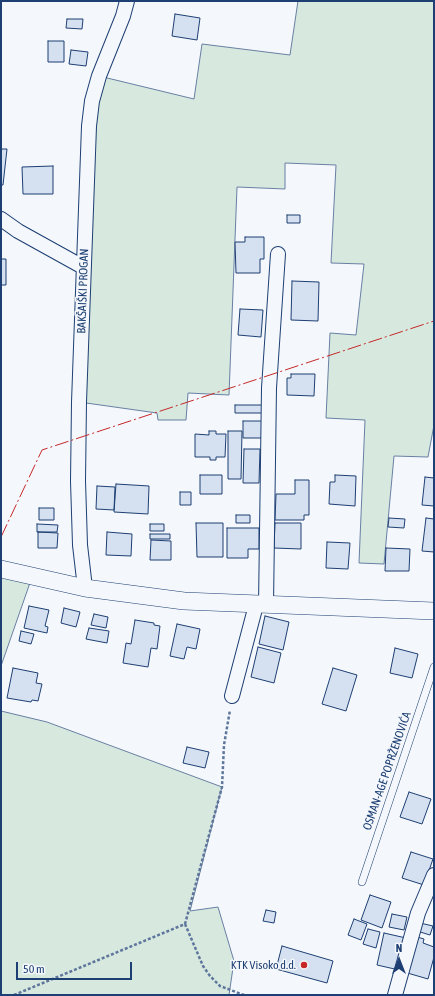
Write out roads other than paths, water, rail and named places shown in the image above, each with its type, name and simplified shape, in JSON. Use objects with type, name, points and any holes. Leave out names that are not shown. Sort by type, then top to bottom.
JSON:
[{"type":"street","name":"BAKŠAIŠKI PROGAN","points":[[85,588],[80,545],[78,481],[83,268],[92,101],[98,76],[123,16],[127,1]]},
{"type":"street","points":[[1,219],[18,231],[83,268]]},
{"type":"street","points":[[232,696],[261,605],[269,388],[278,254]]},
{"type":"street","points":[[1,569],[85,588],[184,601],[434,611]]},
{"type":"street","points":[[394,995],[418,913],[434,875]]},
{"type":"lane","name":"OSMAN-AGE POPRŽENOVIĆA","points":[[362,882],[434,667]]},
{"type":"place","name":"KTK Visoko d.d.","points":[[304,965]]}]
